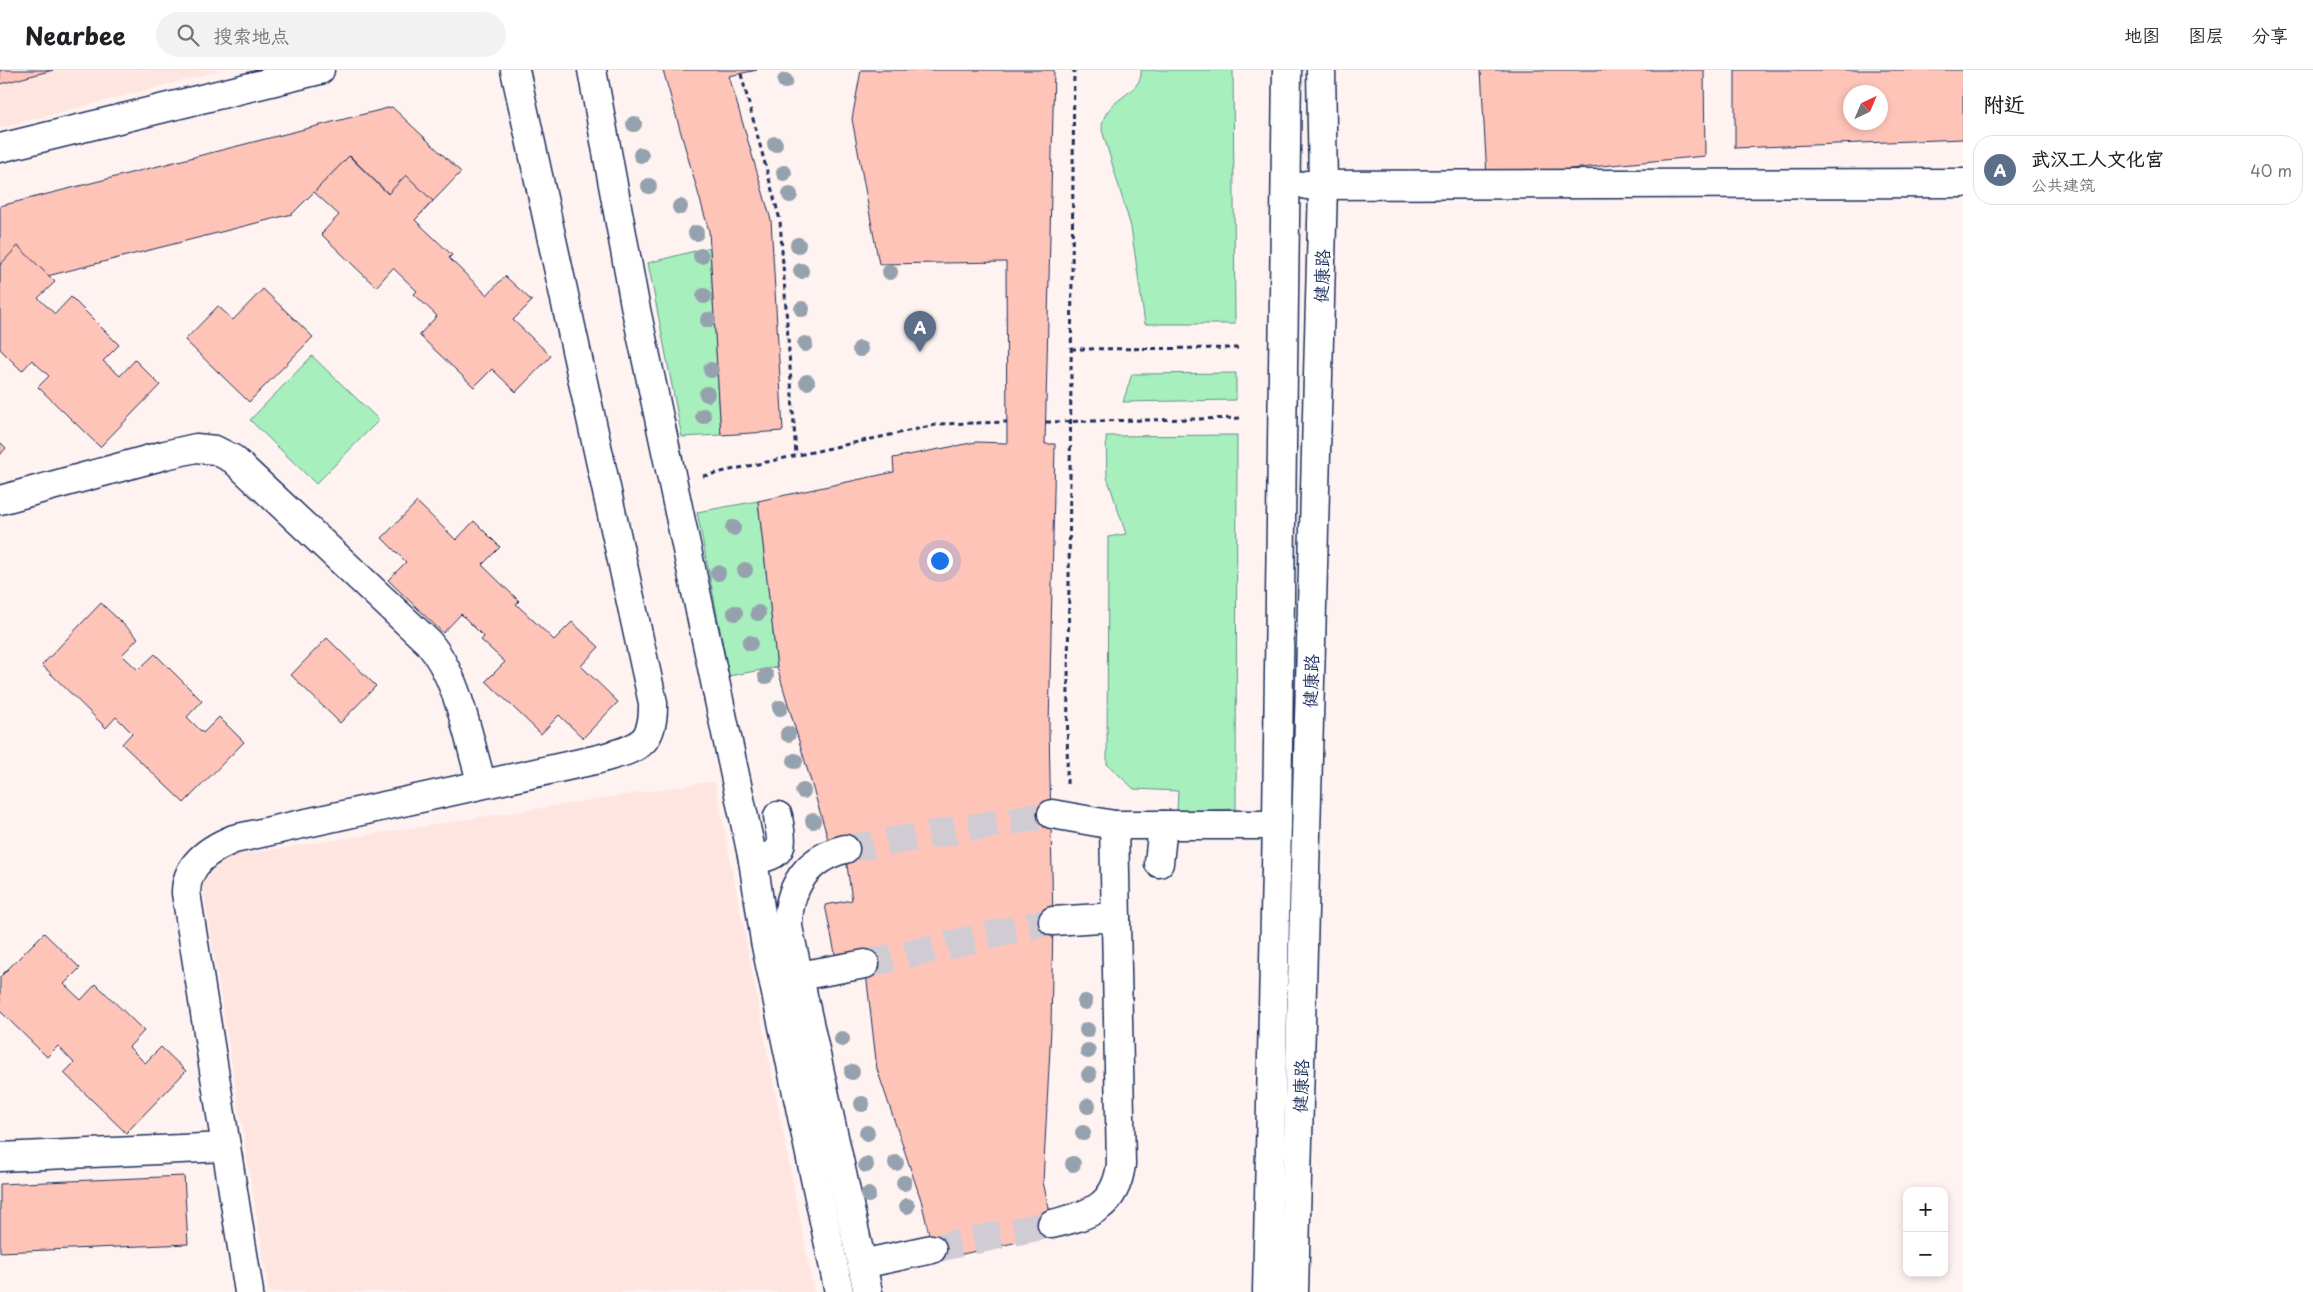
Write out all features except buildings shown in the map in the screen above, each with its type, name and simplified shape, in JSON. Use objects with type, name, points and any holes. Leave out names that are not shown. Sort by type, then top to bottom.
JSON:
[{"type":"street","points":[[0,148],[320,70]]},
{"type":"street","points":[[249,1292],[186,893],[186,880],[195,865],[206,853],[234,838],[599,759],[631,750],[642,743],[652,729],[653,703],[515,70]]},
{"type":"street","points":[[592,70],[635,305],[753,860],[765,942],[839,1292]]},
{"type":"street","name":"健康路","points":[[1267,1292],[1287,70]]},
{"type":"street","name":"健康路","points":[[1294,1292],[1323,184],[1321,70]]},
{"type":"street","points":[[1285,185],[1963,183]]},
{"type":"street","points":[[0,500],[165,454],[196,448],[225,454],[248,472],[440,655],[454,690],[482,784]]},
{"type":"street","points":[[1059,815],[1114,824],[1276,825]]},
{"type":"street","points":[[753,860],[770,857],[778,850],[782,840],[778,816]]},
{"type":"street","points":[[1052,1224],[1090,1213],[1102,1206],[1112,1195],[1119,1179],[1121,1164],[1114,824]]},
{"type":"street","points":[[1159,863],[1162,825]]},
{"type":"street","points":[[845,849],[828,855],[811,866],[802,876],[792,892],[788,909],[788,927],[868,1292]]},
{"type":"street","points":[[1053,921],[1116,917]]},
{"type":"street","points":[[799,976],[864,964]]},
{"type":"street","points":[[0,1157],[226,1147]]},
{"type":"street","points":[[862,1264],[932,1249]]},
{"type":"path","points":[[1059,815],[1070,421],[1074,70]]},
{"type":"path","points":[[741,74],[780,220],[796,454]]},
{"type":"path","points":[[1071,349],[1242,348]]},
{"type":"path","points":[[1046,422],[1243,418]]},
{"type":"path","points":[[673,483],[796,454],[940,424],[1007,422]]},
{"type":"shaded area","points":[[0,70],[224,70],[0,128]]},
{"type":"shaded area","points":[[715,781],[814,1292],[269,1292],[202,882],[224,857]]},
{"type":"green space","points":[[1141,70],[1233,70],[1235,324],[1145,324],[1131,227],[1102,130],[1108,111],[1136,85],[1140,78]]},
{"type":"green space","points":[[710,247],[721,435],[682,437],[648,263]]},
{"type":"green space","points":[[312,356],[379,420],[316,484],[250,420]]},
{"type":"green space","points":[[1236,373],[1236,400],[1123,402],[1132,374]]},
{"type":"green space","points":[[1237,435],[1236,809],[1177,811],[1178,791],[1134,789],[1107,764],[1108,537],[1126,534],[1107,477],[1106,436]]},
{"type":"green space","points":[[758,501],[777,667],[729,676],[697,512]]},
{"type":"tunnel","points":[[845,849],[1052,814]]},
{"type":"tunnel","points":[[865,964],[1053,921]]},
{"type":"tunnel","points":[[932,1249],[1052,1224]]},
{"type":"place","name":"武汉工人文化宫","points":[[920,352]]}]
